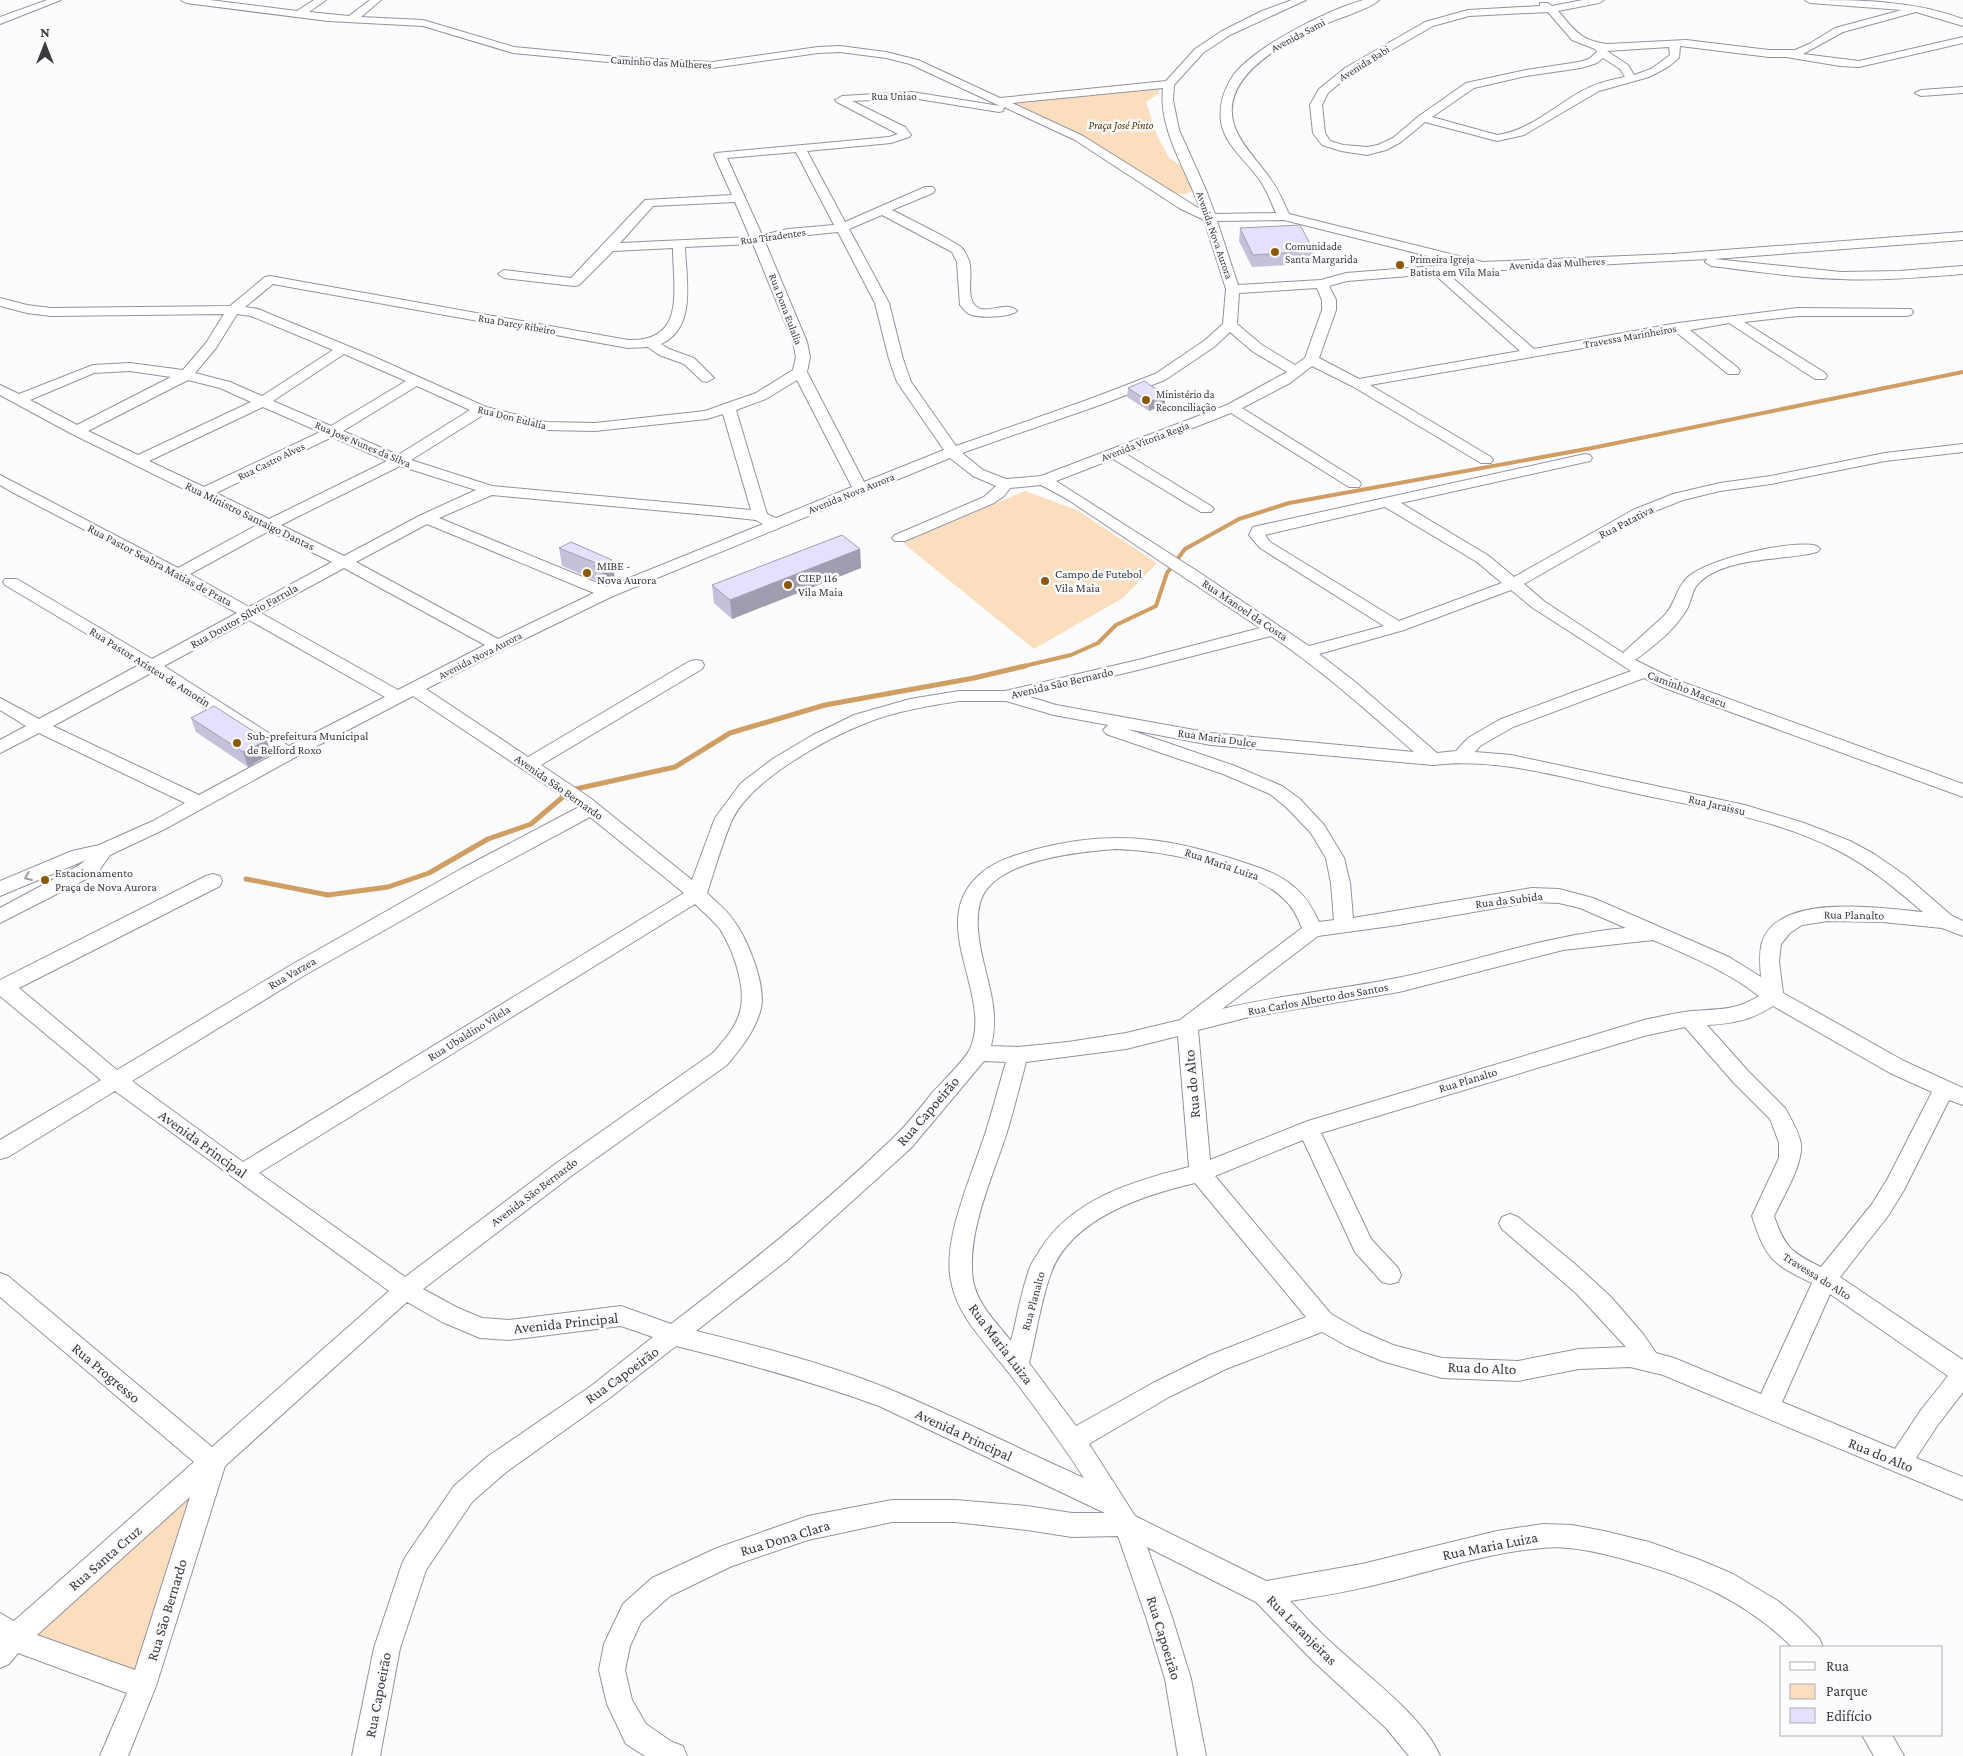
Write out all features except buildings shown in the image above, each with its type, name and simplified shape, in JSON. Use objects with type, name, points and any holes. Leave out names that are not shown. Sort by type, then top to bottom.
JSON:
[{"type":"street","points":[[0,20],[56,0]]},
{"type":"street","name":"Caminho das Mulheres","points":[[186,0],[298,15],[430,24],[498,46],[532,53],[690,65],[732,64],[818,50],[862,51],[914,62],[1056,127],[1098,149],[1166,194],[1195,212],[1209,218],[1284,216],[1484,266]]},
{"type":"street","points":[[247,8],[261,0]]},
{"type":"street","points":[[298,15],[321,0]]},
{"type":"street","points":[[350,20],[376,0]]},
{"type":"street","points":[[998,101],[1169,84],[1199,51],[1226,33],[1301,0]]},
{"type":"street","name":"Avenida Sami","points":[[1284,216],[1267,182],[1239,146],[1227,122],[1226,101],[1233,85],[1243,70],[1276,45],[1310,27],[1374,0]]},
{"type":"street","points":[[1532,0],[1552,9],[1572,36],[1602,51],[1624,67],[1632,80]]},
{"type":"street","points":[[1552,9],[1599,0]]},
{"type":"street","points":[[1810,0],[1916,10],[1934,13],[1963,23]]},
{"type":"street","name":"Avenida Babi","points":[[1552,9],[1468,14],[1429,24],[1349,70],[1324,91],[1316,105],[1321,138],[1326,143],[1354,150],[1367,151],[1382,148],[1397,140],[1423,118],[1470,85],[1526,73],[1581,65],[1593,61],[1602,51]]},
{"type":"street","points":[[1780,54],[1805,50],[1836,31],[1916,10]]},
{"type":"street","points":[[1602,51],[1672,43],[1711,45],[1840,63],[1860,64],[1963,40]]},
{"type":"street","points":[[1423,118],[1502,138],[1534,125],[1572,101],[1602,86],[1651,74],[1670,61],[1676,52],[1672,43]]},
{"type":"street","name":"Avenida Nova Aurora","points":[[0,889],[79,855],[103,851],[159,825],[288,754],[498,645],[606,593],[951,452],[1095,402],[1160,377],[1209,344],[1230,325],[1233,289],[1228,268],[1200,190],[1171,123],[1167,100],[1169,84]]},
{"type":"street","points":[[1921,93],[1963,90]]},
{"type":"street","name":"Rua Uniao","points":[[799,147],[891,140],[905,135],[901,129],[841,99],[912,95],[1022,113]]},
{"type":"street","points":[[799,147],[882,303],[902,379],[951,452],[979,475],[1006,484],[999,493],[989,500],[900,538]]},
{"type":"street","name":"Rua Dona Eulalia","points":[[799,147],[720,155],[758,240],[800,342],[803,357],[800,372],[860,490]]},
{"type":"street","name":"Rua Tiradentes","points":[[610,247],[758,240],[788,233],[841,228],[929,190]]},
{"type":"street","points":[[1166,194],[1186,196],[1200,190]]},
{"type":"street","points":[[504,274],[574,282],[610,247],[650,203],[740,198]]},
{"type":"street","points":[[882,210],[956,250],[962,257],[964,265],[964,295],[966,304],[970,309],[982,314],[1010,311]]},
{"type":"street","name":"Avenida das Mulheres","points":[[1233,289],[1322,284],[1346,278],[1484,266],[1672,258],[1963,236]]},
{"type":"street","points":[[679,244],[678,316],[671,329],[652,344],[664,352],[689,361],[707,378]]},
{"type":"street","name":"Avenida das Mulheres","points":[[1672,258],[1805,273],[1858,276],[1893,276],[1963,270]]},
{"type":"street","points":[[1438,270],[1481,312],[1531,353]]},
{"type":"street","points":[[77,431],[186,376],[211,345],[233,310],[269,281],[273,280]]},
{"type":"street","name":"Rua Darcy Ribeiro","points":[[273,280],[628,344],[652,344]]},
{"type":"street","name":"Avenida Vitoria Regia","points":[[1006,484],[1044,480],[1232,408],[1271,389],[1311,360],[1329,310],[1329,300],[1322,284]]},
{"type":"street","points":[[0,302],[27,309],[51,312],[233,310]]},
{"type":"street","name":"Rua Don Eulalia","points":[[233,310],[253,312],[343,349],[481,410],[546,426],[595,427],[707,415],[761,396],[800,372]]},
{"type":"street","name":"Travessa Marinheiros","points":[[1357,384],[1730,319],[1815,312],[1906,312]]},
{"type":"street","points":[[1730,319],[1820,376]]},
{"type":"street","points":[[1230,325],[1257,348],[1297,372]]},
{"type":"street","points":[[1678,327],[1733,371]]},
{"type":"street","points":[[137,461],[262,402],[343,349]]},
{"type":"street","points":[[1311,360],[1357,384],[1486,460]]},
{"type":"street","name":"Rua Jose Nunes da Silva","points":[[20,400],[93,369],[130,367],[186,376],[225,385],[399,461],[490,490],[760,516],[775,524]]},
{"type":"street","name":"Rua Castro Alves","points":[[204,493],[333,431],[416,381]]},
{"type":"street","name":"Rua Ministro Santaigo Dantas","points":[[0,389],[77,431],[344,562],[498,645]]},
{"type":"street","points":[[728,408],[760,516]]},
{"type":"street","points":[[1232,408],[1354,484]]},
{"type":"street","points":[[177,575],[269,525],[399,461],[481,410]]},
{"type":"street","name":"Rua Patativa","points":[[1306,652],[1398,627],[1513,584],[1638,514],[1678,497],[1720,487],[1771,480],[1885,457],[1963,448]]},
{"type":"street","points":[[1114,453],[1206,509]]},
{"type":"street","points":[[1398,627],[1265,544],[1257,535],[1258,530],[1585,458]]},
{"type":"street","name":"Rua Pastor Seabra Matias de Prata","points":[[0,479],[28,496],[126,545],[398,697]]},
{"type":"street","name":"Rua Manoel da Costa","points":[[1044,480],[1072,496],[1188,572],[1306,652],[1348,685],[1433,759]]},
{"type":"street","name":"Rua Doutor Sílvio Farrula","points":[[0,747],[426,518],[490,490]]},
{"type":"street","name":"Caminho Macacu","points":[[1388,502],[1483,559],[1539,605],[1644,672],[1668,684],[1963,791]]},
{"type":"street","points":[[426,518],[606,593]]},
{"type":"street","points":[[1624,661],[1649,642],[1678,610],[1691,582],[1701,573],[1757,555],[1812,549]]},
{"type":"street","name":"Rua Pastor Aristeu de Amorin","points":[[11,582],[152,666],[288,754]]},
{"type":"street","name":"Avenida São Bernardo","points":[[697,894],[724,818],[747,787],[780,762],[819,739],[860,719],[910,704],[959,696],[1006,696],[1147,663],[1273,630]]},
{"type":"street","points":[[529,764],[696,665]]},
{"type":"street","points":[[1461,756],[1474,742],[1507,723],[1644,672]]},
{"type":"street","name":"Avenida São Bernardo","points":[[213,1463],[405,1290],[566,1168],[720,1059],[739,1037],[751,1008],[750,983],[743,958],[727,925],[697,894],[587,804],[414,689]]},
{"type":"street","name":"Rua Maria Dulce","points":[[1006,696],[1054,710],[1211,739],[1433,759]]},
{"type":"street","points":[[0,703],[39,726],[200,803]]},
{"type":"street","points":[[1054,710],[1224,768],[1276,790],[1311,821],[1324,838],[1334,857],[1340,874],[1344,926]]},
{"type":"street","name":"Rua Jaraissu","points":[[1433,759],[1461,756],[1510,761],[1745,811],[1798,826],[1844,845],[1867,859],[1899,881],[1944,921]]},
{"type":"street","name":"Rua Varzea","points":[[0,1151],[298,970],[587,804]]},
{"type":"street","name":"Rua Maria Luiza","points":[[979,1053],[985,1016],[973,966],[967,916],[976,890],[998,870],[1023,859],[1066,848],[1110,841],[1149,843],[1195,852],[1251,872],[1286,890],[1302,907],[1313,930]]},
{"type":"street","name":"Avenida Nova Aurora","points":[[0,916],[91,867],[103,851]]},
{"type":"street","points":[[2,988],[213,881]]},
{"type":"street","name":"Rua Ubaldino Vilela","points":[[242,1173],[697,894]]},
{"type":"street","name":"Rua da Subida","points":[[1313,930],[1532,895],[1559,896],[1586,903],[1722,962],[1749,978],[1773,997]]},
{"type":"street","name":"Rua Planalto","points":[[1017,1365],[1040,1270],[1060,1239],[1086,1216],[1114,1199],[1159,1183],[1200,1173],[1308,1128],[1644,1028],[1689,1019],[1733,1016],[1753,1010],[1773,997],[1769,961],[1772,942],[1783,928],[1795,920],[1808,916],[1828,914],[1882,915],[1944,921],[1963,929]]},
{"type":"street","points":[[1187,1025],[1313,930]]},
{"type":"street","name":"Rua Carlos Alberto dos Santos","points":[[979,1053],[1018,1055],[1126,1042],[1249,1010],[1399,985],[1563,943],[1594,938],[1656,933]]},
{"type":"street","name":"Avenida Principal","points":[[2,988],[115,1080],[242,1173],[405,1290],[450,1315],[480,1328],[510,1330],[538,1328],[620,1316],[642,1322],[674,1336],[736,1350],[879,1396],[1120,1514]]},
{"type":"street","points":[[1767,1408],[1825,1279],[1880,1210],[1953,1093],[1897,1067],[1773,997]]},
{"type":"street","name":"Travessa do Alto","points":[[1689,1019],[1727,1059],[1741,1077],[1778,1114],[1782,1121],[1790,1143],[1790,1158],[1764,1216],[1770,1238],[1780,1254],[1796,1265],[1825,1279],[1963,1373]]},
{"type":"street","name":"Rua do Alto","points":[[1187,1025],[1200,1173],[1323,1321],[1355,1339],[1390,1354],[1442,1368],[1518,1371],[1579,1358],[1630,1357],[1666,1365],[1963,1489]]},
{"type":"street","name":"Rua Capoeirão","points":[[366,1756],[387,1648],[415,1564],[463,1494],[496,1465],[599,1393],[778,1254],[903,1142],[979,1053]]},
{"type":"street","name":"Rua Maria Luiza","points":[[1018,1055],[997,1130],[969,1215],[962,1256],[962,1281],[971,1308],[1017,1365],[1073,1440],[1120,1514]]},
{"type":"street","points":[[1308,1128],[1363,1245],[1390,1275]]},
{"type":"street","points":[[1510,1223],[1576,1276],[1618,1318],[1649,1361]]},
{"type":"street","name":"Rua Progresso","points":[[0,1284],[213,1463]]},
{"type":"street","points":[[1073,1440],[1161,1390],[1218,1362],[1323,1321]]},
{"type":"street","points":[[1900,1462],[1963,1373]]},
{"type":"street","name":"Rua Santa Cruz","points":[[4,1640],[213,1463]]},
{"type":"street","name":"Rua São Bernardo","points":[[114,1756],[143,1686],[213,1463]]},
{"type":"street","name":"Rua Dona Clara","points":[[673,1756],[667,1755],[636,1734],[620,1704],[612,1670],[616,1644],[632,1613],[661,1587],[726,1556],[808,1528],[892,1511],[955,1511],[1027,1518],[1072,1525],[1120,1514]]},
{"type":"street","name":"Rua Capoeirão","points":[[1120,1514],[1156,1608],[1178,1680],[1192,1756]]},
{"type":"street","name":"Rua Laranjeiras","points":[[1120,1514],[1265,1593],[1322,1652],[1396,1719],[1426,1756]]},
{"type":"street","name":"Rua Maria Luiza","points":[[1265,1593],[1362,1576],[1478,1545],[1546,1535],[1600,1541],[1665,1558],[1722,1580],[1759,1603],[1797,1633],[1809,1646]]},
{"type":"street","points":[[4,1640],[143,1686]]},
{"type":"street","points":[[1877,1736],[1890,1756]]},
{"type":"green space","name":"Praça José Pinto","points":[[1160,88],[1158,94],[1146,102],[1157,135],[1169,158],[1182,166],[1193,191],[1186,194],[1176,194],[1095,145],[1009,103]]},
{"type":"green space","points":[[1405,249],[1472,266],[1422,269]]},
{"type":"green space","name":"Campo de Futebol Vila Maia","points":[[1025,491],[1077,510],[1157,563],[1123,598],[1034,649],[903,543]]},
{"type":"green space","points":[[213,1463],[143,1686],[13,1639]]},
{"type":"waterway","points":[[1020,667],[1071,655],[1098,643],[1116,625],[1156,606],[1167,573],[1185,549],[1239,519],[1289,503],[1592,448],[1963,372]]},
{"type":"waterway","points":[[246,879],[328,895],[388,887],[429,873],[488,839],[531,824],[571,790],[675,767],[730,733],[825,705],[974,678],[1025,666]]},
{"type":"place","name":"Comunidade Santa Margarida","points":[[1275,252]]},
{"type":"place","name":"Primeira Igreja Batista em Vila Maia","points":[[1400,265]]},
{"type":"place","name":"Ministério da Reconciliação","points":[[1146,400]]},
{"type":"place","name":"MIBE - Nova Aurora","points":[[587,573]]},
{"type":"place","name":"Campo de Futebol Vila Maia","points":[[1045,581]]},
{"type":"place","name":"CIEP 116 Vila Maia","points":[[788,585]]},
{"type":"place","name":"Sub-prefeitura Municipal de Belford Roxo","points":[[237,743]]},
{"type":"place","name":"Estacionamento Praça de Nova Aurora","points":[[45,880]]}]
